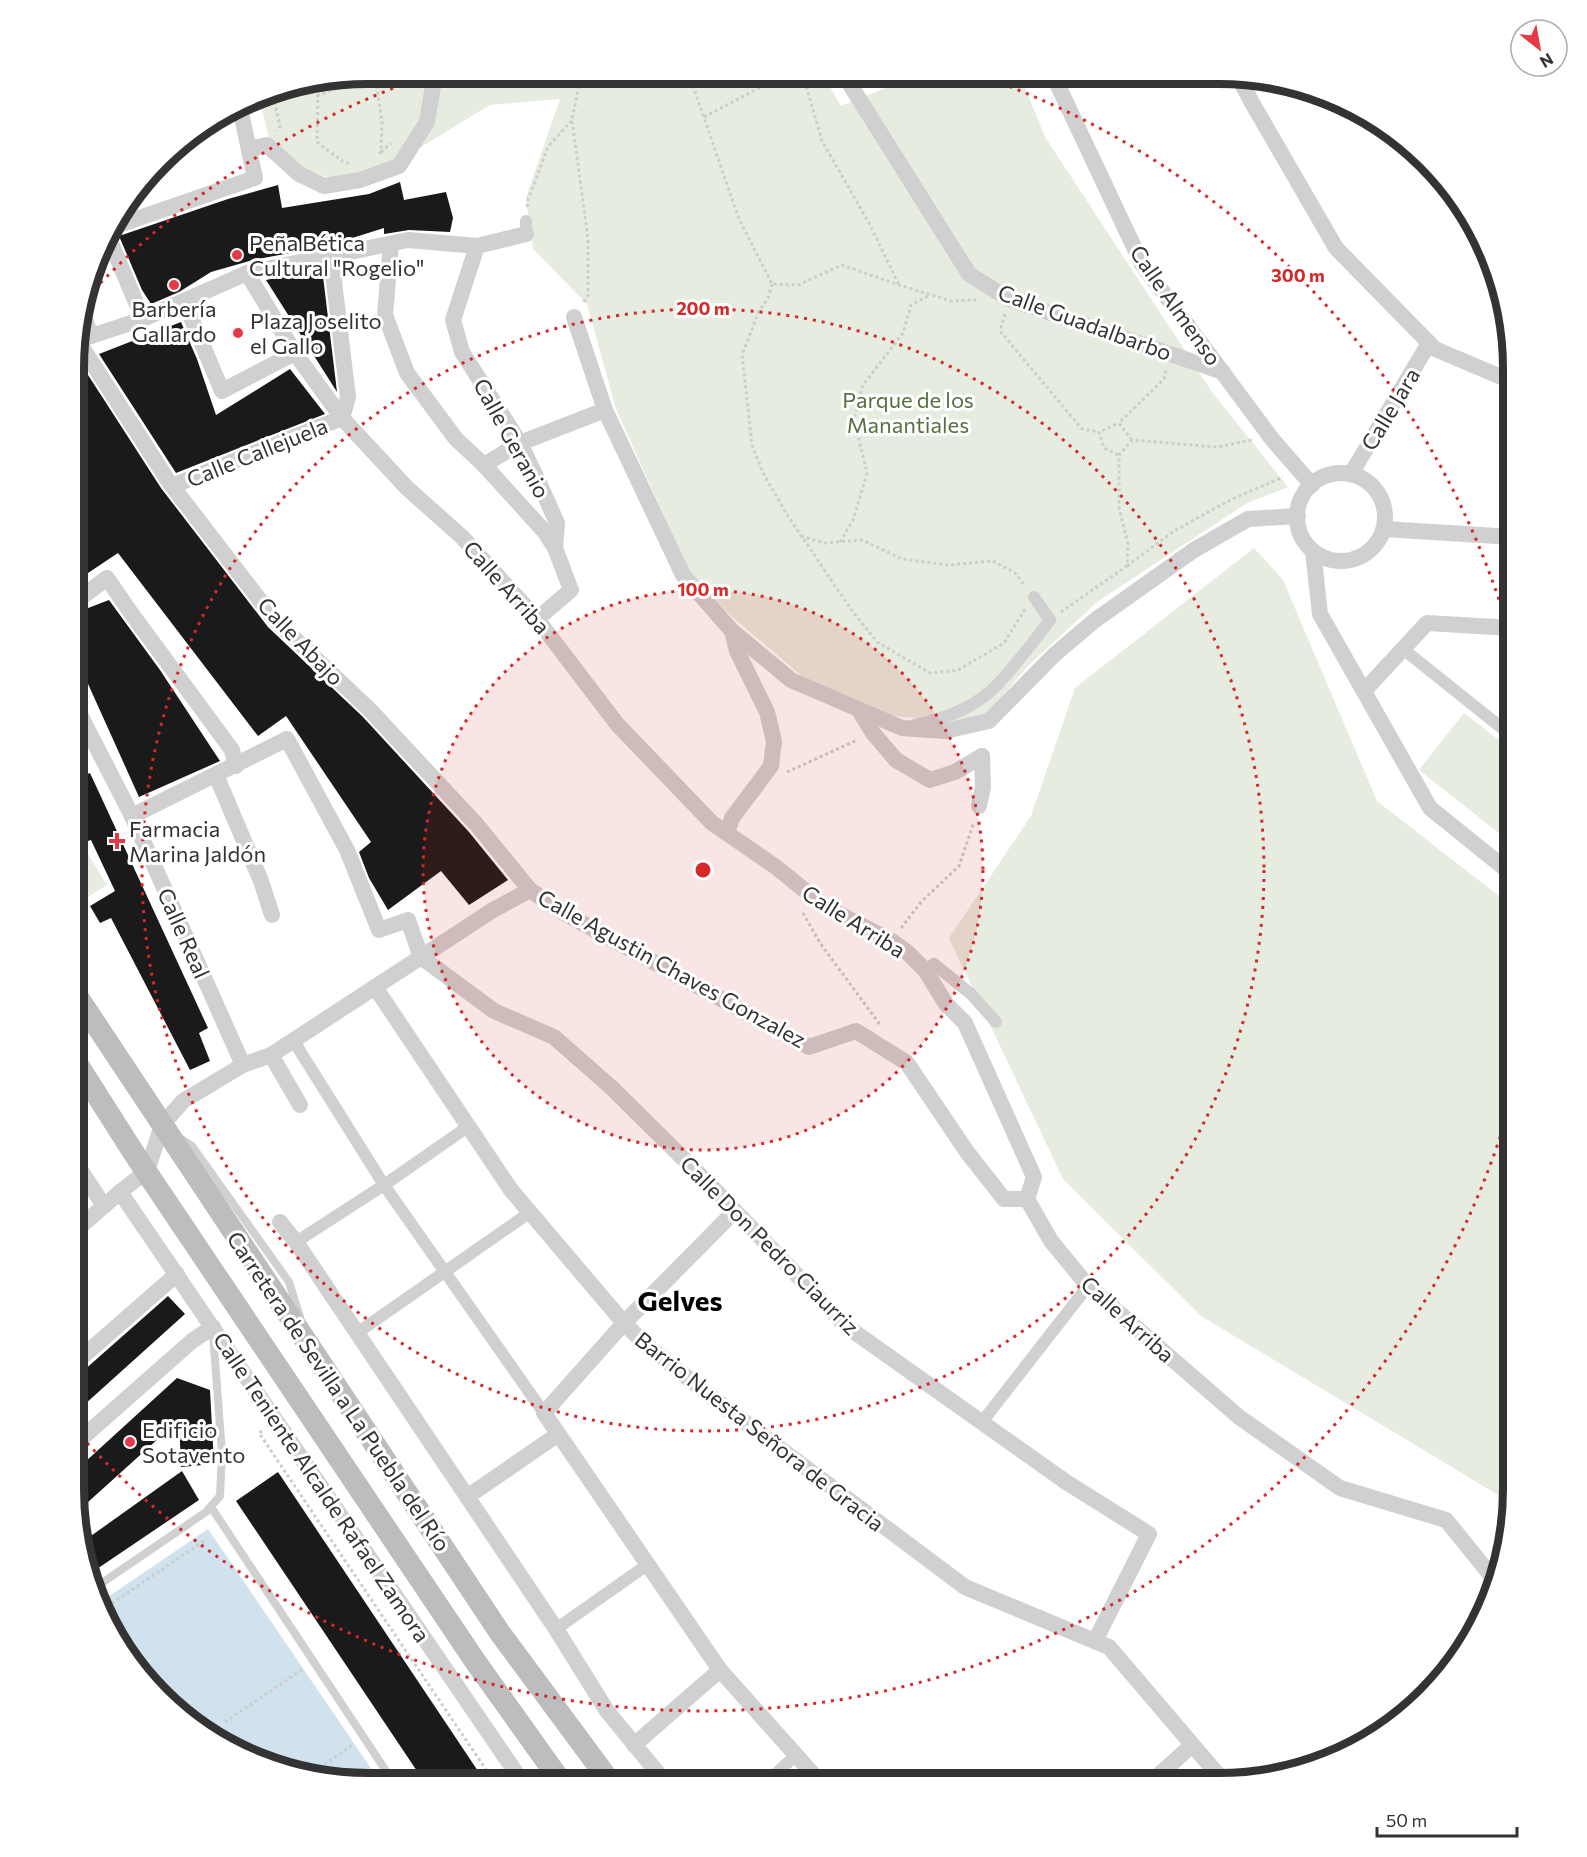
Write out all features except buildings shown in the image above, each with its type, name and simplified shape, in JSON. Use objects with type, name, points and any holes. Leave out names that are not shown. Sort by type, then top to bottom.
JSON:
[{"type":"main road","name":"Carretera de Sevilla a La Puebla del Río","points":[[84,1007],[500,1634],[604,1773]]},
{"type":"main road","name":"Carretera de Sevilla a La Puebla del Río","points":[[84,1074],[475,1661],[555,1773]]},
{"type":"street","points":[[249,150],[267,145],[299,174],[324,186],[360,180],[399,166],[427,122],[433,84]]},
{"type":"street","name":"Calle Guadalbarbo","points":[[850,84],[969,274],[1009,299],[1223,372]]},
{"type":"street","name":"Calle Almenso","points":[[1057,84],[1142,264],[1270,436],[1312,485]]},
{"type":"street","points":[[1243,85],[1336,248],[1435,349],[1503,377]]},
{"type":"street","points":[[124,223],[255,178],[241,113]]},
{"type":"street","points":[[86,339],[143,319],[247,273],[408,240],[477,246],[526,228]]},
{"type":"street","points":[[391,244],[386,315],[407,373],[456,439],[484,465],[544,531],[555,548]]},
{"type":"street","points":[[112,245],[143,319]]},
{"type":"street","name":"Calle Geranio","points":[[477,246],[453,320],[462,352],[520,443],[557,523],[555,548],[571,590],[537,619]]},
{"type":"street","points":[[331,257],[348,397],[342,418]]},
{"type":"street","name":"Calle Arriba","points":[[247,273],[295,353],[342,418],[407,488],[462,537],[537,619],[617,724],[712,823],[776,867],[824,906],[892,941],[925,970],[946,1004],[965,1023],[1034,1177],[1027,1199],[1051,1241],[1088,1287],[1239,1417],[1340,1488],[1446,1520],[1490,1574]]},
{"type":"street","points":[[184,301],[222,391],[295,353]]},
{"type":"street","points":[[574,317],[605,410],[683,575],[732,631],[791,680],[902,728],[945,731],[989,721],[1054,655],[1094,621],[1194,550],[1248,519],[1298,516]]},
{"type":"street","name":"Calle Jara","points":[[1351,474],[1429,343]]},
{"type":"street","name":"Calle Abajo","points":[[85,345],[172,486],[276,621],[370,710],[477,825],[530,890]]},
{"type":"street","points":[[484,465],[520,443],[605,410]]},
{"type":"street","name":"Calle Callejuela","points":[[172,486],[342,418]]},
{"type":"street","points":[[1337,473],[1351,474],[1364,479],[1375,489],[1383,501],[1386,514],[1384,529],[1378,542],[1367,552],[1354,559],[1340,561],[1326,558],[1313,550],[1303,539],[1298,525],[1298,511],[1302,497],[1323,477],[1337,473]]},
{"type":"street","points":[[1384,529],[1503,536]]},
{"type":"street","points":[[1313,550],[1320,614],[1430,808],[1503,867]]},
{"type":"street","points":[[84,595],[107,578],[232,750],[236,766]]},
{"type":"street","points":[[902,728],[932,722],[966,708],[996,686],[1050,620],[1034,597]]},
{"type":"street","points":[[1364,691],[1427,623],[1503,627]]},
{"type":"street","points":[[727,833],[732,818],[771,766],[774,741],[767,712],[736,651],[732,631]]},
{"type":"street","points":[[1403,649],[1503,728]]},
{"type":"street","points":[[859,710],[873,733],[896,760],[930,780],[955,772],[982,756],[983,787],[979,806]]},
{"type":"street","name":"Calle Real","points":[[84,723],[132,816],[243,1065]]},
{"type":"street","points":[[132,816],[286,739],[347,850],[379,930],[408,920],[421,957]]},
{"type":"street","points":[[216,775],[261,881],[272,915]]},
{"type":"street","name":"Calle Agustin Chaves Gonzalez","points":[[162,1125],[183,1101],[243,1065],[271,1055],[493,910],[530,890],[564,913],[809,1047],[856,1031],[893,1054],[907,1063],[967,1152],[1004,1199],[1027,1199]]},
{"type":"street","name":"Calle Don Pedro Ciaurriz","points":[[421,957],[494,1011],[554,1037],[612,1088],[846,1326],[1066,1482],[1149,1534],[1095,1641]]},
{"type":"street","points":[[925,970],[934,964],[971,994],[996,1022]]},
{"type":"street","name":"Barrio Nuesta Señora de Gracia","points":[[375,987],[511,1190],[624,1323],[645,1344],[718,1402],[966,1587],[1109,1647],[1216,1773]]},
{"type":"street","points":[[293,1040],[384,1185],[720,1670],[812,1773]]},
{"type":"street","points":[[271,1055],[300,1105]]},
{"type":"street","points":[[84,1223],[147,1171],[162,1125]]},
{"type":"street","points":[[296,1242],[469,1126]]},
{"type":"street","points":[[84,1175],[104,1206]]},
{"type":"street","name":"Calle Teniente Alcalde Rafael Zamora","points":[[120,1192],[517,1773]]},
{"type":"street","points":[[544,1413],[624,1323],[735,1211]]},
{"type":"street","points":[[357,1333],[529,1213]]},
{"type":"street","points":[[280,1222],[296,1242],[556,1629],[607,1711],[658,1773]]},
{"type":"street","points":[[84,1355],[177,1274]]},
{"type":"street","points":[[982,1422],[1088,1287]]},
{"type":"street","points":[[84,1436],[192,1341],[213,1327]]},
{"type":"street","points":[[467,1497],[557,1435]]},
{"type":"street","points":[[556,1629],[647,1565]]},
{"type":"street","points":[[634,1745],[720,1670]]},
{"type":"street","points":[[1161,1773],[1191,1746]]},
{"type":"street","points":[[777,1773],[796,1755]]},
{"type":"lane","points":[[100,1583],[206,1512],[220,1496],[222,1453],[213,1327]]},
{"type":"lane","points":[[211,1507],[387,1773]]},
{"type":"path","points":[[376,84],[382,123],[381,152]]},
{"type":"path","points":[[574,317],[588,295],[588,250],[572,120],[579,84]]},
{"type":"path","points":[[692,84],[739,219],[772,284],[742,356],[746,402],[752,445],[763,473],[801,536],[850,608],[877,642],[930,673],[958,670],[1004,643],[1034,597],[1015,573],[993,561],[948,565],[902,559],[862,540],[824,543],[801,536]]},
{"type":"path","points":[[704,117],[767,84]]},
{"type":"path","points":[[806,84],[822,141],[869,223],[899,285]]},
{"type":"path","points":[[317,96],[345,85]]},
{"type":"path","points":[[318,88],[317,142],[345,163],[353,163]]},
{"type":"path","points":[[267,145],[280,126],[274,100]]},
{"type":"path","points":[[526,228],[528,200],[548,147],[572,120]]},
{"type":"path","points":[[375,158],[393,141]]},
{"type":"path","points":[[772,284],[798,285],[842,265],[951,301],[1009,299],[1000,331],[1082,429],[1099,432],[1119,423],[1164,379],[1169,354]]},
{"type":"path","points":[[840,542],[853,520],[867,473],[854,419],[863,385],[903,333],[911,305],[930,295]]},
{"type":"path","points":[[1119,423],[1132,440],[1217,447],[1270,436]]},
{"type":"path","points":[[1099,432],[1104,448],[1119,455]]},
{"type":"path","points":[[1126,566],[1128,544],[1119,508],[1119,455],[1132,440]]},
{"type":"path","points":[[1050,620],[1174,531],[1232,499],[1299,471]]},
{"type":"path","points":[[771,766],[788,772],[873,733]]},
{"type":"path","points":[[892,941],[921,902],[959,866],[979,806]]},
{"type":"path","points":[[803,890],[797,902],[820,943],[879,1022],[893,1054]]},
{"type":"path","points":[[109,1605],[207,1539]]},
{"type":"path","points":[[225,1722],[303,1669]]},
{"type":"path","points":[[318,1769],[354,1744]]},
{"type":"green space","name":"Parque de los Manantiales","points":[[368,84],[828,84],[841,106],[896,84],[1024,84],[1045,137],[1212,392],[1288,487],[1247,503],[1097,602],[1028,666],[988,713],[958,722],[884,715],[810,683],[729,614],[689,572],[616,409],[587,304],[533,249],[526,198],[560,99],[490,105],[357,186],[295,167],[271,146],[261,105],[312,89],[331,86]]},
{"type":"green space","points":[[1254,548],[1283,580],[1377,801],[1503,899],[1503,1498],[1201,1316],[1063,1179],[949,938],[1031,816],[1075,688]]},
{"type":"green space","points":[[1464,713],[1503,743],[1503,836],[1419,770]]},
{"type":"green space","points":[[84,848],[107,885],[84,899]]},
{"type":"water","points":[[208,1529],[374,1773],[331,1771],[294,1763],[242,1744],[210,1725],[181,1703],[154,1676],[122,1631],[106,1598]]},
{"type":"place","name":"Peña Bética Cultural \"Rogelio\"","points":[[237,255]]},
{"type":"place","name":"Barbería Gallardo","points":[[174,285]]},
{"type":"place","name":"Plaza Joselito el Gallo","points":[[238,333]]},
{"type":"place","name":"Farmacia Marina Jaldón","points":[[117,841]]},
{"type":"place","name":"Edificio Sotavento","points":[[130,1442]]},
{"type":"district","name":"Gelves","points":[[680,1300]]}]
